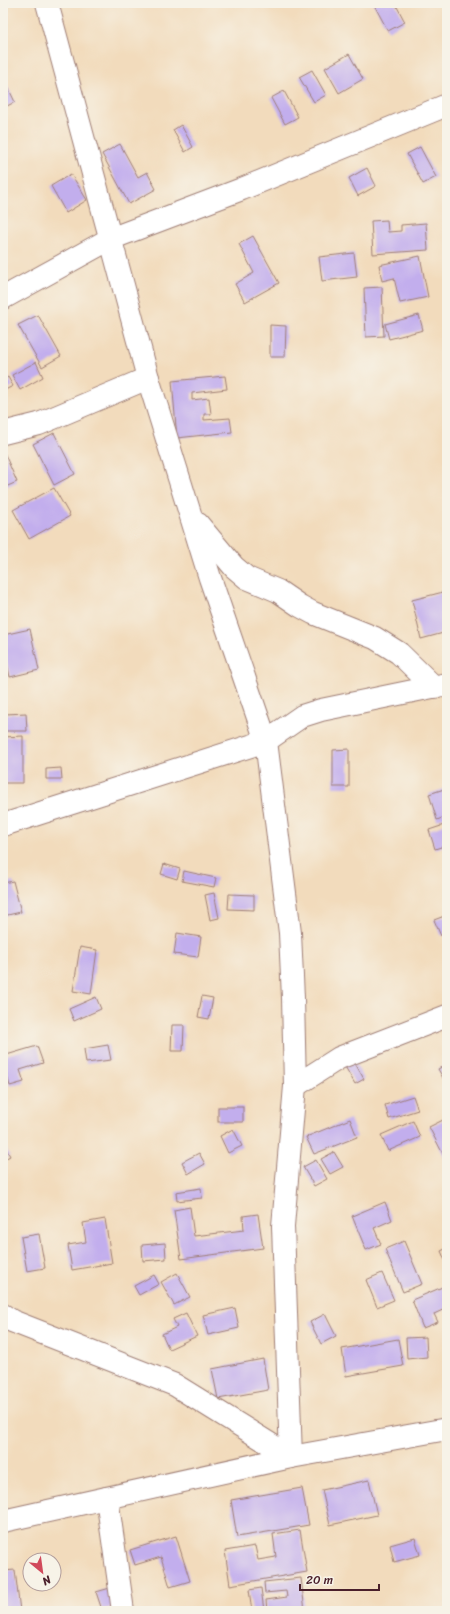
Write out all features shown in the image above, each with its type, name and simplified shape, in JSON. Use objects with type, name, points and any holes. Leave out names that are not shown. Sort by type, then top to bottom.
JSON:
[{"type":"street","points":[[47,3],[148,378],[210,578],[266,740],[290,933],[293,998],[295,1086],[283,1226],[291,1458]]},
{"type":"street","points":[[3,298],[110,239],[242,189],[447,105]]},
{"type":"street","points":[[3,433],[39,424],[148,378]]},
{"type":"street","points":[[192,517],[234,567],[247,578],[278,592],[313,613],[375,638],[399,653],[440,685]]},
{"type":"street","points":[[3,825],[266,740],[302,716],[321,710],[440,685]]},
{"type":"street","points":[[295,1086],[339,1058],[447,1016]]},
{"type":"street","points":[[3,1315],[12,1321],[174,1385],[291,1458]]},
{"type":"street","points":[[3,1521],[291,1458],[447,1429]]},
{"type":"street","points":[[107,1498],[123,1611]]},
{"type":"building","points":[[373,3],[395,3],[405,22],[388,31]]},
{"type":"building","points":[[349,54],[363,79],[339,93],[325,68]]},
{"type":"building","points":[[312,70],[326,95],[314,102],[299,77]]},
{"type":"building","points":[[3,77],[15,102],[3,108]]},
{"type":"building","points":[[284,91],[298,117],[285,124],[271,98]]},
{"type":"building","points":[[181,125],[193,147],[185,152],[173,130]]},
{"type":"building","points":[[120,144],[138,177],[147,172],[156,189],[129,204],[102,154]]},
{"type":"building","points":[[420,147],[436,177],[423,184],[407,154]]},
{"type":"building","points":[[367,168],[376,186],[358,196],[349,178]]},
{"type":"building","points":[[71,174],[87,200],[66,213],[51,186]]},
{"type":"building","points":[[387,220],[388,232],[401,231],[401,225],[426,223],[428,250],[373,254],[371,221]]},
{"type":"building","points":[[253,236],[279,283],[245,302],[235,284],[254,273],[239,244]]},
{"type":"building","points":[[354,253],[357,277],[322,281],[319,257]]},
{"type":"building","points":[[420,256],[428,297],[400,303],[394,278],[382,281],[379,265]]},
{"type":"building","points":[[382,287],[384,336],[366,337],[364,288]]},
{"type":"building","points":[[38,315],[61,356],[42,367],[18,325]]},
{"type":"building","points":[[419,315],[423,330],[389,339],[385,324]]},
{"type":"building","points":[[270,325],[286,326],[285,357],[270,357]]},
{"type":"building","points":[[36,362],[43,377],[20,390],[12,375]]},
{"type":"building","points":[[225,376],[227,389],[192,393],[192,400],[209,398],[211,414],[204,414],[204,420],[230,418],[232,432],[177,438],[172,381]]},
{"type":"building","points":[[8,377],[13,386],[3,391],[3,380]]},
{"type":"building","points":[[54,433],[75,474],[54,485],[33,444]]},
{"type":"building","points":[[3,450],[17,482],[3,488]]},
{"type":"building","points":[[54,488],[70,516],[29,539],[13,510]]},
{"type":"building","points":[[447,591],[447,632],[421,639],[412,600]]},
{"type":"building","points":[[30,629],[39,670],[10,677],[3,646],[3,635]]},
{"type":"building","points":[[3,694],[5,694],[5,714],[26,713],[27,731],[3,731]]},
{"type":"building","points":[[23,736],[23,783],[3,783],[3,737]]},
{"type":"building","points":[[349,749],[349,787],[333,787],[333,750]]},
{"type":"building","points":[[61,768],[62,779],[46,779],[46,769]]},
{"type":"building","points":[[447,788],[447,816],[437,820],[429,794]]},
{"type":"building","points":[[447,824],[447,845],[435,849],[429,830]]},
{"type":"building","points":[[164,864],[180,869],[177,879],[161,874]]},
{"type":"building","points":[[184,871],[216,878],[214,887],[182,881]]},
{"type":"building","points":[[13,881],[21,912],[3,916],[3,883]]},
{"type":"building","points":[[214,893],[219,918],[210,920],[205,895]]},
{"type":"building","points":[[229,894],[254,895],[254,910],[228,909]]},
{"type":"building","points":[[447,915],[447,933],[441,936],[434,920]]},
{"type":"building","points":[[177,933],[201,937],[198,957],[174,954]]},
{"type":"building","points":[[80,947],[97,950],[91,994],[73,991]]},
{"type":"building","points":[[202,996],[213,998],[209,1019],[198,1017]]},
{"type":"building","points":[[96,997],[101,1009],[74,1021],[69,1009]]},
{"type":"building","points":[[172,1025],[184,1025],[183,1051],[171,1051]]},
{"type":"building","points":[[108,1045],[111,1060],[86,1063],[84,1049]]},
{"type":"building","points":[[37,1046],[43,1063],[20,1070],[24,1082],[10,1086],[3,1062],[3,1056]]},
{"type":"building","points":[[352,1058],[364,1079],[355,1084],[343,1063]]},
{"type":"building","points":[[447,1064],[447,1085],[438,1069]]},
{"type":"building","points":[[413,1096],[418,1110],[389,1119],[385,1105]]},
{"type":"building","points":[[218,1107],[243,1107],[243,1122],[218,1122]]},
{"type":"building","points":[[447,1118],[447,1156],[445,1158],[429,1127]]},
{"type":"building","points":[[350,1119],[357,1137],[314,1154],[306,1137]]},
{"type":"building","points":[[413,1121],[420,1137],[388,1151],[381,1135]]},
{"type":"building","points":[[233,1129],[242,1146],[228,1153],[220,1136]]},
{"type":"building","points":[[3,1143],[10,1156],[3,1160]]},
{"type":"building","points":[[334,1152],[343,1167],[330,1174],[321,1159]]},
{"type":"building","points":[[199,1153],[205,1164],[188,1174],[182,1162]]},
{"type":"building","points":[[316,1160],[327,1179],[314,1186],[303,1167]]},
{"type":"building","points":[[201,1188],[202,1198],[177,1201],[176,1192]]},
{"type":"building","points":[[385,1202],[392,1220],[374,1228],[381,1244],[366,1250],[352,1216]]},
{"type":"building","points":[[190,1207],[194,1236],[244,1230],[243,1216],[258,1214],[263,1248],[181,1259],[174,1210]]},
{"type":"building","points":[[105,1219],[112,1263],[72,1270],[68,1245],[86,1242],[83,1223]]},
{"type":"building","points":[[39,1234],[45,1268],[27,1271],[21,1237]]},
{"type":"building","points":[[404,1241],[422,1284],[403,1292],[385,1249]]},
{"type":"building","points":[[165,1243],[166,1259],[143,1261],[142,1245]]},
{"type":"building","points":[[447,1248],[447,1265],[441,1251]]},
{"type":"building","points":[[177,1273],[190,1297],[174,1305],[161,1282]]},
{"type":"building","points":[[382,1273],[394,1300],[377,1307],[366,1280]]},
{"type":"building","points":[[154,1275],[159,1284],[139,1295],[134,1286]]},
{"type":"building","points":[[447,1285],[447,1308],[434,1314],[438,1322],[423,1328],[412,1300]]},
{"type":"building","points":[[235,1308],[239,1328],[208,1335],[203,1315]]},
{"type":"building","points":[[186,1313],[197,1336],[169,1349],[162,1334],[177,1327],[173,1319]]},
{"type":"building","points":[[325,1314],[336,1336],[321,1344],[310,1322]]},
{"type":"building","points":[[426,1337],[427,1357],[407,1359],[406,1338]]},
{"type":"building","points":[[398,1339],[403,1366],[346,1376],[342,1349]]},
{"type":"building","points":[[263,1359],[268,1390],[218,1399],[212,1369]]},
{"type":"building","points":[[369,1480],[377,1515],[330,1525],[322,1490]]},
{"type":"building","points":[[302,1488],[309,1525],[237,1537],[231,1500]]},
{"type":"building","points":[[300,1530],[307,1572],[230,1585],[225,1551],[255,1546],[258,1560],[276,1557],[273,1534]]},
{"type":"building","points":[[176,1536],[190,1581],[170,1587],[161,1557],[135,1565],[130,1550]]},
{"type":"building","points":[[415,1538],[420,1555],[394,1562],[390,1545]]},
{"type":"building","points":[[15,1570],[20,1611],[3,1611],[3,1571]]},
{"type":"building","points":[[301,1578],[305,1611],[267,1611],[266,1600],[287,1597],[286,1591],[265,1593],[264,1582]]},
{"type":"building","points":[[110,1588],[115,1606],[102,1610],[96,1592]]},
{"type":"building","points":[[261,1588],[264,1611],[252,1611],[249,1590]]}]
